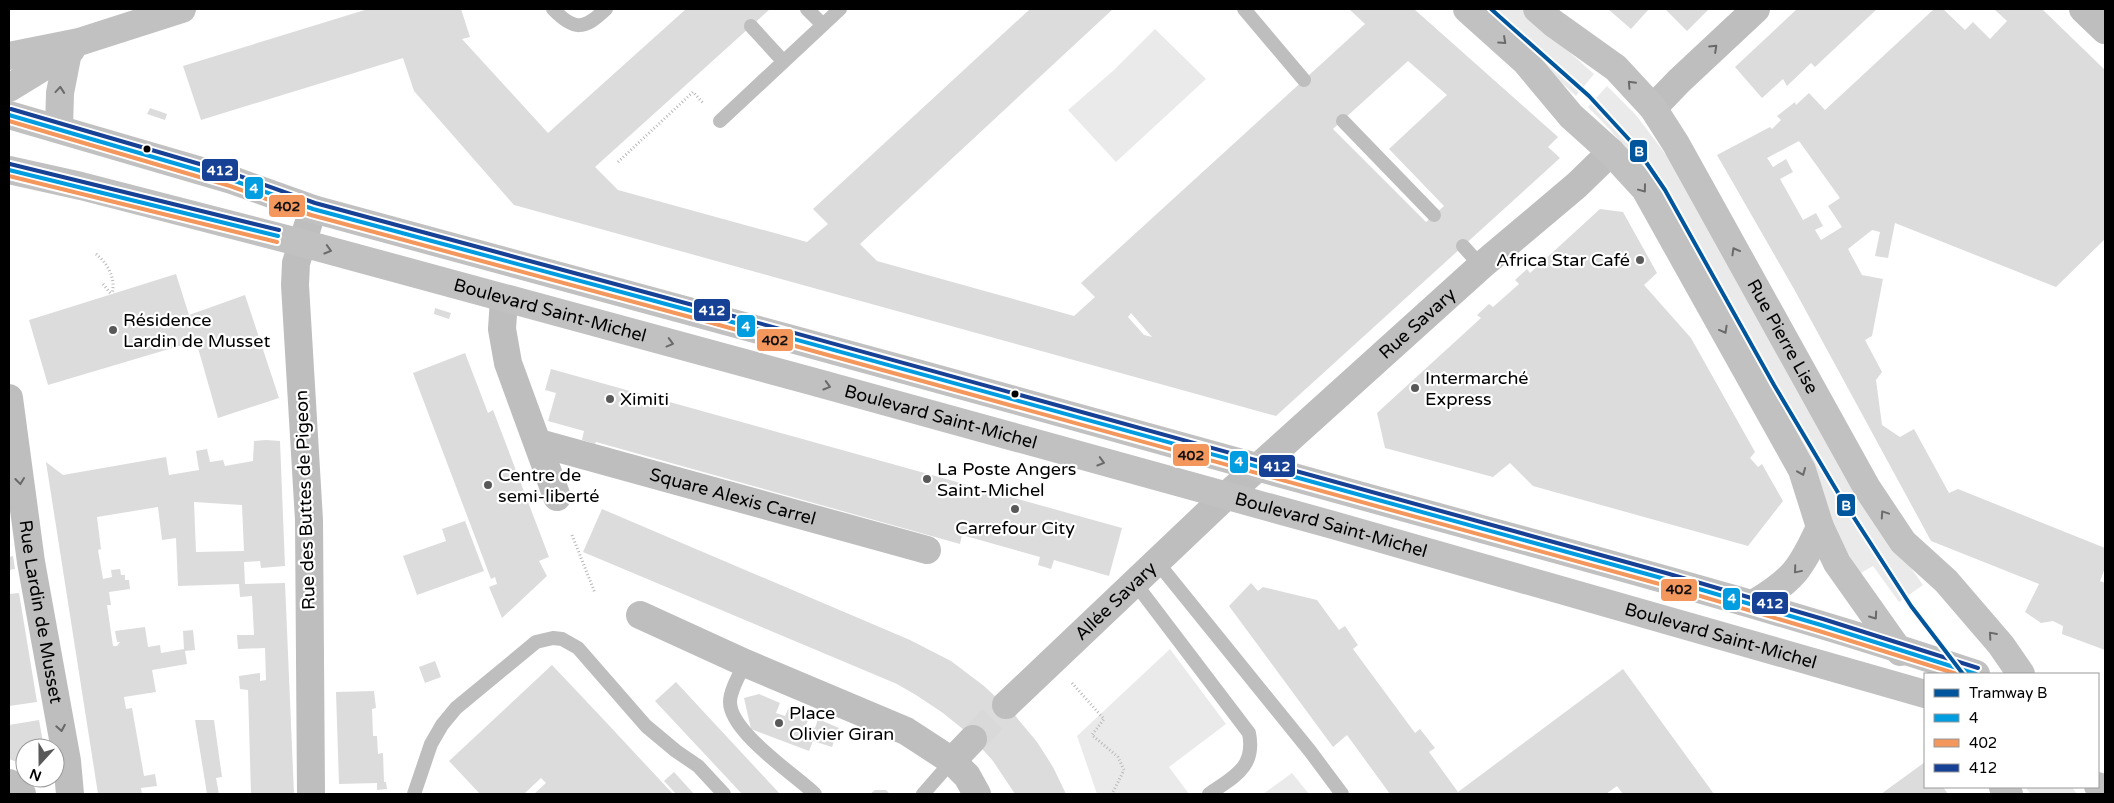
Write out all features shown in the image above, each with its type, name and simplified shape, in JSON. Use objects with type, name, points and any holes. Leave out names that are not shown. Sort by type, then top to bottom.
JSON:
[{"type":"main road","points":[[9,88],[73,47],[142,15],[182,9]]},
{"type":"main road","points":[[1466,9],[1525,61],[1571,116],[1611,152],[1645,190],[1802,470],[1820,527],[1837,563],[1924,687]]},
{"type":"main road","name":"Rue Pierre Lise","points":[[1537,9],[1553,23],[1616,68],[1654,108],[1866,488],[1903,542],[1946,581],[2001,644],[2020,673]]},
{"type":"main road","points":[[14,57],[73,47]]},
{"type":"main road","points":[[59,129],[60,93],[73,47]]},
{"type":"main road","name":"Boulevard Saint-Michel","points":[[9,115],[232,180],[314,209],[1753,604],[1896,647],[1973,673]]},
{"type":"main road","name":"Boulevard Saint-Michel","points":[[9,170],[81,186],[302,242],[504,299],[811,381],[1814,661],[1924,694]]},
{"type":"main road","points":[[1753,604],[1773,592],[1796,573],[1806,559],[1820,527]]},
{"type":"street","points":[[1654,108],[1679,81],[1756,9]]},
{"type":"street","points":[[2083,9],[2105,30]]},
{"type":"street","name":"Rue Savary","points":[[1226,496],[1481,266],[1577,185],[1611,152]]},
{"type":"street","name":"Rue des Buttes de Pigeon","points":[[311,794],[309,520],[295,285],[296,263],[314,209]]},
{"type":"street","points":[[504,299],[502,329],[508,363],[557,497]]},
{"type":"street","name":"Rue Lardin de Musset","points":[[9,398],[31,562],[67,761],[70,794]]},
{"type":"street","name":"Square Alexis Carrel","points":[[538,443],[927,550]]},
{"type":"street","name":"Allée Savary","points":[[1006,705],[1226,496]]},
{"type":"street","points":[[640,614],[745,663],[906,731],[952,760],[966,776],[977,794]]},
{"type":"street","points":[[952,760],[973,739]]},
{"type":"street","points":[[9,783],[22,794]]},
{"type":"lane","points":[[553,9],[569,24],[578,26],[587,25],[606,9]]},
{"type":"lane","points":[[807,9],[823,25]]},
{"type":"lane","points":[[720,121],[840,9]]},
{"type":"lane","points":[[1244,9],[1304,80]]},
{"type":"lane","points":[[750,26],[784,61]]},
{"type":"lane","points":[[1343,120],[1434,215]]},
{"type":"lane","points":[[1463,246],[1481,266]]},
{"type":"lane","points":[[1157,562],[1310,751],[1342,794]]},
{"type":"lane","points":[[1135,583],[1249,734],[1251,744],[1247,763],[1242,770],[1208,794]]},
{"type":"lane","points":[[414,794],[431,744],[442,725],[456,708],[536,642],[554,638],[562,639],[578,648],[646,726],[676,751],[698,766],[724,794]]},
{"type":"lane","points":[[745,663],[731,694],[731,713],[760,749],[798,778],[815,794]]},
{"type":"lane","points":[[923,794],[952,760]]},
{"type":"path","points":[[618,162],[693,92],[720,121]]},
{"type":"path","points":[[96,254],[108,264],[114,287],[112,294],[103,284]]},
{"type":"path","points":[[572,534],[595,593]]},
{"type":"path","points":[[1072,683],[1104,719],[1092,736],[1118,757],[1124,770],[1112,794]]},
{"type":"shaded area","points":[[1481,9],[1521,9],[1594,74],[1576,96]]},
{"type":"shaded area","points":[[1155,29],[1206,79],[1116,162],[1068,110],[1114,70]]},
{"type":"shaded area","points":[[1607,86],[1636,115],[1679,172],[1874,516],[1923,585],[1899,602],[1873,566],[1859,574],[1652,182],[1612,132],[1588,107]]},
{"type":"shaded area","points":[[1170,649],[1226,724],[1169,767],[1189,794],[1097,794],[1077,736]]},
{"type":"shaded area","points":[[1292,773],[1309,794],[1263,794]]},
{"type":"shaded area","points":[[2026,788],[2073,788],[2077,794],[2031,794]]},
{"type":"building","points":[[368,9],[461,9],[470,37],[462,39],[548,133],[686,9],[770,9],[595,167],[618,190],[807,242],[828,224],[813,209],[1030,9],[1113,9],[860,244],[877,261],[1074,316],[1095,297],[1081,283],[1365,24],[1349,9],[1414,9],[1558,137],[1548,147],[1560,158],[1276,416],[514,205],[414,91],[403,58],[201,120],[183,66]],"holes":[[[1408,61],[1447,95],[1389,149],[1444,206],[1426,222],[1333,129]],[[1131,313],[1152,337],[1144,335],[1128,317]]]},
{"type":"building","points":[[1608,9],[1649,9],[1631,29]]},
{"type":"building","points":[[1665,9],[1709,9],[1687,31]]},
{"type":"building","points":[[1797,9],[1877,9],[1815,67],[1811,63],[1787,86],[1783,79],[1762,98],[1735,67]]},
{"type":"building","points":[[1934,9],[1943,9],[1965,30],[1973,22],[1990,39],[2007,21],[1994,9],[2042,9],[2105,70],[2105,239],[2056,287],[1895,223],[1888,258],[1875,256],[1880,232],[1872,230],[1848,249],[1862,275],[1883,279],[1872,336],[1865,340],[1882,372],[1876,380],[1882,425],[1900,437],[1914,429],[1949,493],[1958,489],[2105,548],[2105,568],[2100,581],[2105,583],[2105,650],[2062,634],[2063,626],[2053,621],[2041,623],[2025,612],[2039,584],[1931,541],[1794,289],[1717,155],[1770,127],[1772,129],[1781,120],[1777,116],[1795,102],[1796,105],[1809,93],[1825,110]],"holes":[[[1799,141],[1840,198],[1828,206],[1842,227],[1821,240],[1815,230],[1823,226],[1816,213],[1803,220],[1780,179],[1793,172],[1786,159],[1773,167],[1767,158]]]},
{"type":"building","points":[[150,108],[167,114],[165,120],[147,114]]},
{"type":"building","points":[[1600,209],[1623,212],[1657,273],[1644,285],[1691,338],[1755,452],[1750,458],[1758,467],[1762,464],[1783,501],[1748,546],[1533,486],[1510,463],[1493,477],[1385,448],[1377,413],[1481,318],[1477,315],[1489,304],[1493,307],[1519,284],[1515,280],[1527,269],[1530,273]]},
{"type":"building","name":"Résidence Lardin de Musset","points":[[176,274],[189,315],[245,295],[279,398],[218,418],[196,341],[48,385],[29,320]]},
{"type":"building","points":[[435,308],[451,313],[449,319],[434,314]]},
{"type":"building","name":"Centre de semi-liberté","points":[[465,353],[488,413],[493,410],[549,557],[539,561],[547,576],[502,618],[489,587],[497,584],[495,577],[491,579],[413,373]]},
{"type":"building","points":[[551,369],[1122,528],[1109,576],[1054,560],[1051,569],[1038,565],[1040,557],[962,535],[960,544],[596,442],[595,444],[582,440],[584,431],[548,421],[556,393],[545,390]]},
{"type":"building","points":[[254,441],[280,441],[285,566],[261,568],[260,561],[244,562],[245,584],[285,583],[294,794],[251,794],[248,690],[240,689],[239,676],[260,673],[260,681],[266,680],[265,648],[238,649],[237,635],[254,635],[252,596],[240,597],[239,584],[178,586],[176,538],[162,540],[158,507],[97,517],[101,549],[98,550],[103,579],[112,577],[111,570],[120,569],[121,575],[125,575],[125,580],[129,580],[130,589],[109,592],[111,605],[107,605],[113,646],[117,646],[120,642],[117,642],[115,631],[145,627],[148,647],[160,645],[161,653],[184,649],[183,631],[193,630],[195,650],[185,651],[187,664],[152,670],[156,692],[124,697],[126,709],[132,708],[144,776],[155,774],[157,786],[141,788],[142,794],[98,794],[46,462],[63,475],[166,457],[169,475],[199,470],[196,451],[207,449],[210,462],[223,460],[225,466],[253,461]],"holes":[[[194,502],[242,505],[244,551],[196,552]]]},
{"type":"building","points":[[602,509],[910,640],[951,661],[984,686],[1013,713],[1037,742],[1053,767],[1066,794],[1015,794],[993,761],[969,734],[943,713],[897,684],[583,552]]},
{"type":"building","points":[[465,521],[484,571],[417,595],[403,556],[446,541],[442,529]]},
{"type":"building","points":[[13,556],[15,569],[9,570],[9,557]]},
{"type":"building","points":[[1251,583],[1258,591],[1263,587],[1317,600],[1339,630],[1345,626],[1358,645],[1353,649],[1415,733],[1420,729],[1435,748],[1429,752],[1458,792],[1623,669],[1714,794],[1623,794],[1617,786],[1606,794],[1390,794],[1347,735],[1333,747],[1229,606]]},
{"type":"building","points":[[19,593],[37,702],[9,706],[9,594]]},
{"type":"building","points":[[435,661],[441,677],[425,683],[419,667]]},
{"type":"building","points":[[552,665],[673,794],[536,794],[546,783],[541,778],[524,794],[480,794],[449,761]]},
{"type":"building","points":[[676,682],[780,794],[742,794],[655,701]]},
{"type":"building","points":[[374,691],[376,708],[372,709],[373,736],[377,736],[378,754],[383,753],[384,782],[386,782],[387,789],[377,790],[377,783],[339,784],[336,692]]},
{"type":"building","points":[[759,694],[780,703],[776,713],[785,716],[789,707],[810,716],[806,725],[815,728],[818,719],[839,728],[832,747],[813,741],[809,751],[751,729],[744,698]]},
{"type":"building","points":[[39,720],[42,738],[15,738],[15,761],[9,759],[9,725]]},
{"type":"building","points":[[195,720],[214,720],[222,777],[216,778],[219,794],[207,794]]},
{"type":"building","points":[[1924,763],[1924,788],[1944,788],[1948,794],[1881,794]]},
{"type":"building","points":[[674,772],[694,794],[676,794],[664,781]]},
{"type":"building","points":[[875,790],[886,790],[890,794],[870,794]]},
{"type":"tunnel","points":[[973,739],[1006,705]]},
{"type":"tram line","name":"B","points":[[1491,9],[1589,96],[1635,146],[1665,190],[1774,385],[1840,496],[1911,606],[1962,673]]},
{"type":"transit line","name":"412","points":[[11,109],[234,174],[315,203],[1666,573],[1823,619],[1978,668]]},
{"type":"transit line","name":"4","points":[[9,115],[232,180],[313,209],[703,314],[1665,579],[1821,625],[1973,673]]},
{"type":"transit line","name":"402","points":[[9,121],[230,186],[311,215],[701,320],[1663,585],[1954,673]]},
{"type":"transit line","name":"412","points":[[10,164],[279,230]]},
{"type":"transit line","name":"4","points":[[9,170],[278,236]]},
{"type":"transit line","name":"402","points":[[9,176],[277,242]]},
{"type":"place","name":"Africa Star Café","points":[[1640,260]]},
{"type":"place","name":"Résidence Lardin de Musset","points":[[113,330]]},
{"type":"place","name":"Intermarché Express","points":[[1415,388]]},
{"type":"place","name":"Ximiti","points":[[610,399]]},
{"type":"place","name":"La Poste Angers Saint-Michel","points":[[927,479]]},
{"type":"place","name":"Centre de semi-liberté","points":[[488,485]]},
{"type":"place","name":"Carrefour City","points":[[1015,509]]},
{"type":"place","name":"Place Olivier Giran","points":[[779,723]]}]
